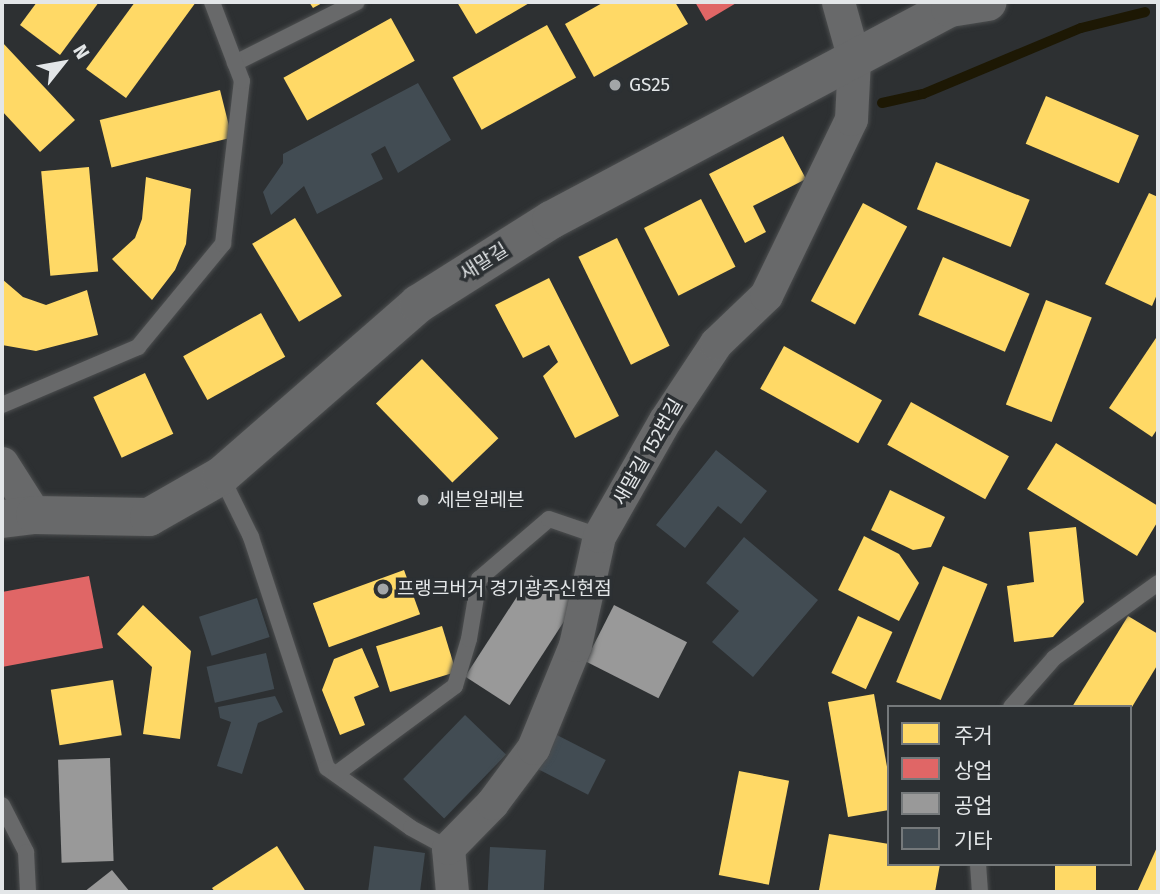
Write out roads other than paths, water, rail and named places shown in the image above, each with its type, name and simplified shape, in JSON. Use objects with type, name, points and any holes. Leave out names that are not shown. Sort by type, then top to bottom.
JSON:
[{"type":"street","name":"새말길 152번길","points":[[448,848],[492,803],[533,748],[575,645],[599,536],[665,420],[716,343],[766,295],[851,119],[854,59],[838,2]]},
{"type":"street","name":"새말길","points":[[18,517],[149,517],[221,476],[418,304],[551,220],[950,8],[988,2]]},
{"type":"street","points":[[2,463],[18,517]]},
{"type":"street","points":[[448,848],[452,892]]},
{"type":"lane","points":[[2,405],[138,347],[223,244],[242,80],[212,2]]},
{"type":"lane","points":[[235,63],[357,2]]},
{"type":"lane","points":[[221,476],[251,537],[327,768],[411,828],[448,848]]},
{"type":"lane","points":[[336,774],[455,686],[470,639],[479,579],[549,519],[599,536]]},
{"type":"lane","points":[[1013,705],[1054,658],[1158,583]]},
{"type":"lane","points":[[2,805],[26,852],[28,892]]},
{"type":"lane","points":[[2,838],[12,825]]},
{"type":"lane","points":[[978,866],[980,892]]},
{"type":"waterway","points":[[882,103],[923,94],[1081,28],[1145,12]]},
{"type":"place","name":"GS25","points":[[615,85]]},
{"type":"place","name":"세븐일레븐","points":[[423,500]]},
{"type":"place","name":"프랭크버거 경기광주신현점","points":[[383,589]]}]
